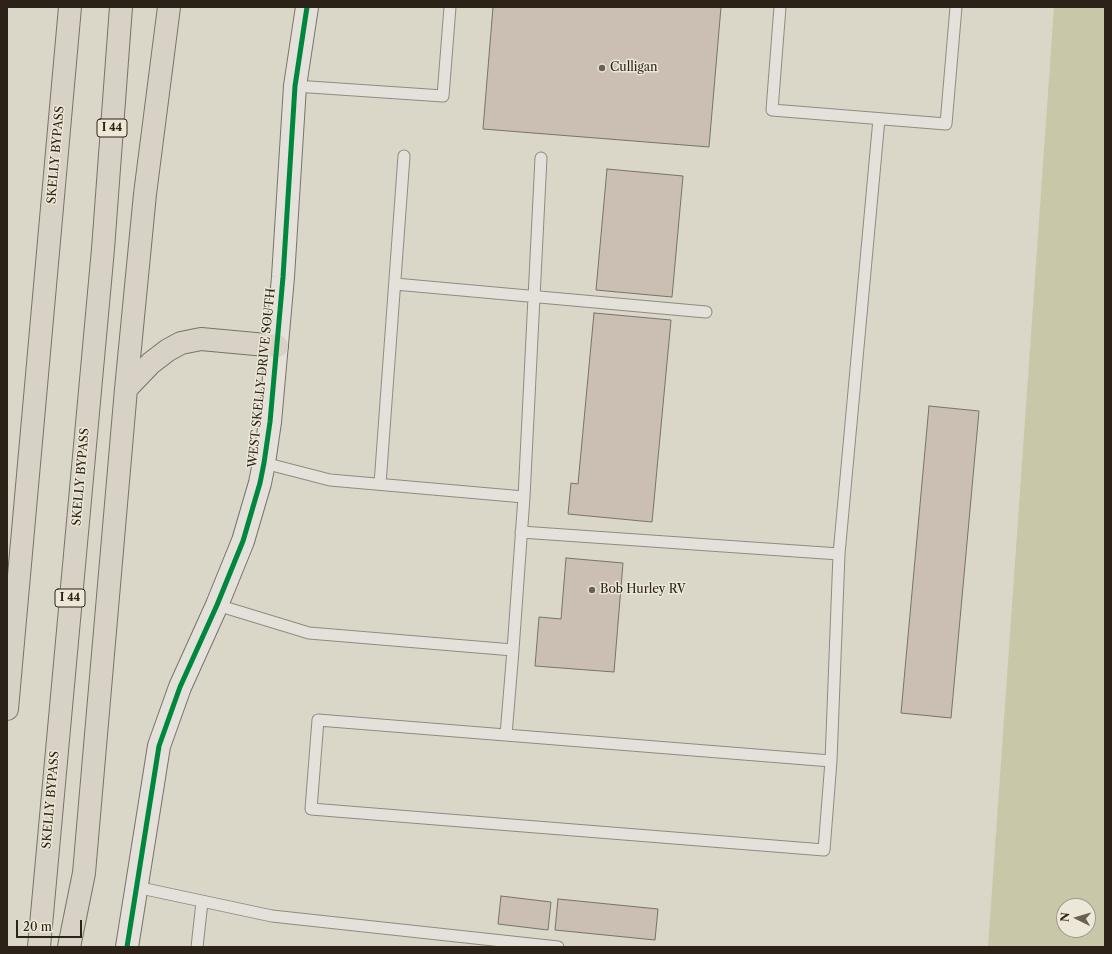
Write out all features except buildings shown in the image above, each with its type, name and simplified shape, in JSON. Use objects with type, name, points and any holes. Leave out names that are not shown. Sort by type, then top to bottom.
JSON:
[{"type":"highway","name":"SKELLY BYPASS","points":[[7,709],[70,7]]},
{"type":"highway","name":"SKELLY BYPASS","points":[[39,947],[103,249],[122,7]]},
{"type":"highway","points":[[69,947],[84,873],[126,389],[145,194],[169,7]]},
{"type":"highway","points":[[126,389],[151,364],[168,350],[181,344],[201,339],[277,346]]},
{"type":"street","name":"WEST SKELLY DRIVE SOUTH","points":[[127,947],[159,746],[180,687],[243,541],[264,463],[270,422],[277,346],[295,86],[307,7]]},
{"type":"lane","points":[[295,86],[443,96],[450,7]]},
{"type":"lane","points":[[780,7],[772,110],[946,124],[956,7]]},
{"type":"lane","points":[[831,761],[318,720],[311,809],[824,850],[831,761],[839,554],[879,119]]},
{"type":"lane","points":[[380,484],[404,156]]},
{"type":"lane","points":[[506,735],[514,650],[524,497],[542,158]]},
{"type":"lane","points":[[394,284],[706,312]]},
{"type":"lane","points":[[264,463],[330,480],[524,497]]},
{"type":"lane","points":[[521,532],[839,554]]},
{"type":"lane","points":[[216,605],[309,633],[514,650]]},
{"type":"lane","points":[[136,887],[272,916],[558,947]]},
{"type":"lane","points":[[196,947],[202,902]]},
{"type":"green space","points":[[1054,7],[1105,7],[1105,947],[988,947]]},
{"type":"cycle path","points":[[127,947],[159,746],[180,687],[217,605],[243,541],[260,483],[264,463],[270,422],[283,277],[295,86],[307,7]]},
{"type":"place","name":"Culligan","points":[[602,68]]},
{"type":"place","name":"Bob Hurley RV","points":[[592,590]]}]
